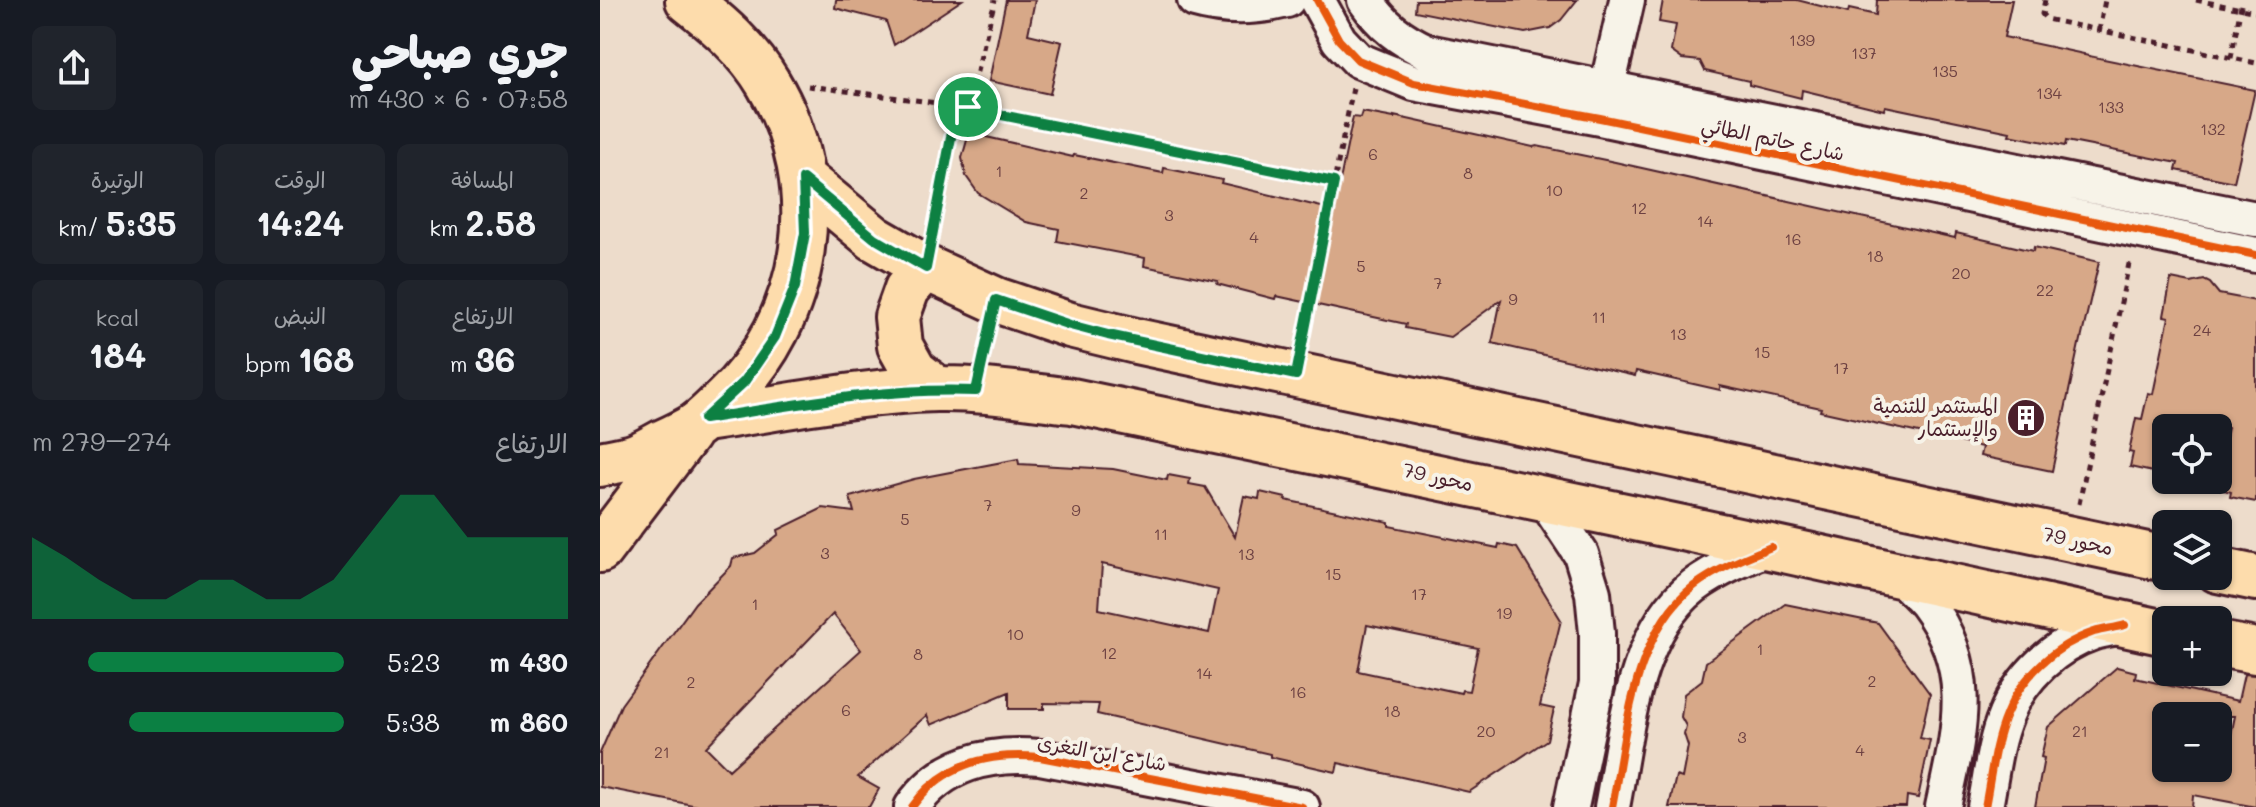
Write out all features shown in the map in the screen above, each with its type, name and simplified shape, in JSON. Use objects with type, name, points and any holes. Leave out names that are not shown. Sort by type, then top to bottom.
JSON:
[{"type":"main road","points":[[600,550],[698,423],[744,382],[775,337],[795,287],[805,233],[803,179],[792,133],[783,111],[767,80],[722,15],[688,0]]},
{"type":"main road","name":"محور 79","points":[[803,179],[874,238],[926,268],[996,300],[1070,325],[2152,556]]},
{"type":"main road","points":[[926,268],[907,289],[897,317],[900,346],[914,371],[957,390]]},
{"type":"main road","name":"محور 79","points":[[698,423],[874,394],[957,390],[1072,401],[2146,629]]},
{"type":"main road","points":[[600,464],[635,456],[698,423]]},
{"type":"main road","points":[[2232,573],[2256,578]]},
{"type":"main road","points":[[2232,647],[2256,651]]},
{"type":"street","points":[[1195,0],[1238,8],[1287,0]]},
{"type":"street","name":"شارع حاتم الطائي","points":[[1317,0],[1339,40],[1358,60],[1414,83],[1604,103],[2256,219]]},
{"type":"street","name":"شارع حاتم الطائي","points":[[1365,0],[1383,25],[1428,52],[1604,103],[2136,231],[2256,255]]},
{"type":"street","points":[[1604,103],[1627,0]]},
{"type":"street","points":[[1545,500],[1581,554],[1593,593],[1597,633],[1597,683],[1571,807]]},
{"type":"street","points":[[1612,807],[1634,691],[1644,656],[1661,624],[1693,587],[1721,569],[1771,547]]},
{"type":"street","points":[[1900,576],[1925,602],[1945,633],[1957,667],[1961,704],[1958,740],[1943,807]]},
{"type":"street","points":[[1985,807],[2005,716],[2019,688],[2040,664],[2065,645],[2094,632],[2146,629]]},
{"type":"street","points":[[1597,683],[1634,691]]},
{"type":"street","name":"شارع ابن التغرى","points":[[912,807],[937,781],[960,766],[986,757],[1013,754],[1302,807]]},
{"type":"street","points":[[1543,807],[1579,773]]},
{"type":"path","points":[[968,107],[995,0]]},
{"type":"path","points":[[2045,0],[2044,19],[2256,63]]},
{"type":"path","points":[[2099,31],[2105,0]]},
{"type":"path","points":[[2196,0],[2256,12]]},
{"type":"path","points":[[2231,58],[2242,0]]},
{"type":"path","points":[[1296,375],[1358,60]]},
{"type":"path","points":[[767,80],[968,107],[1334,182]]},
{"type":"path","points":[[926,268],[957,106]]},
{"type":"path","points":[[2072,540],[2136,231]]},
{"type":"path","points":[[957,390],[996,300]]},
{"type":"building","points":[[836,0],[962,0],[894,45],[886,21],[835,8]]},
{"type":"building","points":[[1006,0],[1035,0],[1028,34],[1062,42],[1050,94],[989,81]]},
{"type":"building","points":[[1416,0],[1577,0],[1550,28],[1525,33],[1415,11]]},
{"type":"building","points":[[1663,0],[1797,0],[1848,13],[1849,9],[1876,15],[1877,0],[2012,0],[2004,37],[2255,90],[2234,182],[2176,170],[2178,163],[2066,141],[2065,146],[1885,106],[1884,110],[1802,90],[1801,98],[1705,71],[1700,61],[1682,59],[1671,51],[1676,25],[1659,22]]},
{"type":"building","points":[[1362,112],[1615,162],[1955,238],[1956,233],[2099,262],[2052,471],[1980,456],[1982,447],[1820,411],[1821,408],[1636,371],[1635,376],[1492,343],[1501,300],[1450,337],[1405,328],[1406,324],[1276,296],[1275,299],[1217,284],[1218,281],[1144,266],[1145,258],[1057,241],[1059,229],[1026,222],[978,193],[966,176],[962,158],[969,133],[1073,157],[1163,173],[1164,168],[1222,180],[1221,183],[1334,210],[1353,117],[1360,118]]},
{"type":"building","points":[[2171,279],[2191,283],[2204,280],[2219,294],[2256,301],[2256,502],[2230,497],[2232,414],[2152,414],[2152,472],[2130,467],[2133,453],[2129,452],[2136,418],[2142,419],[2148,393],[2153,394],[2169,317],[2164,316]]},
{"type":"building","points":[[1018,459],[1019,464],[1113,469],[1167,480],[1168,475],[1190,479],[1189,484],[1205,487],[1235,537],[1244,496],[1259,499],[1260,492],[1389,522],[1389,526],[1498,548],[1499,544],[1517,548],[1561,620],[1540,706],[1554,709],[1547,740],[1469,792],[1338,763],[1336,772],[1270,757],[1270,754],[1097,714],[1099,704],[1044,703],[1044,709],[1009,709],[1009,692],[931,725],[927,715],[858,777],[879,789],[869,807],[703,807],[600,787],[600,753],[621,705],[695,603],[731,566],[733,558],[755,553],[779,534],[778,530],[823,508],[854,512],[850,497],[914,479]],"holes":[[[1102,564],[1218,590],[1209,633],[1099,609]],[[833,614],[861,650],[729,770],[706,747]],[[1367,625],[1478,648],[1469,691],[1462,690],[1461,693],[1358,671]]]},
{"type":"building","points":[[1785,604],[1878,623],[1930,694],[1920,738],[1930,740],[1918,798],[1907,796],[1906,807],[1669,807],[1676,776],[1682,778],[1688,746],[1684,734],[1686,726],[1681,717],[1684,694],[1702,680],[1706,662]]},
{"type":"building","points":[[2117,667],[2136,672],[2135,678],[2152,682],[2152,686],[2171,686],[2238,701],[2244,674],[2256,675],[2256,807],[2193,795],[2192,807],[2035,807],[2044,758],[2041,757],[2048,727]]},
{"type":"cycle path","points":[[1317,0],[1339,40],[1358,60],[1414,83],[1600,118],[2256,255]]},
{"type":"cycle path","points":[[1612,807],[1635,688],[1644,658],[1657,631],[1673,606],[1694,586],[1721,569],[1771,547]]},
{"type":"cycle path","points":[[1985,807],[1998,737],[2012,701],[2030,675],[2066,645],[2094,632],[2125,625]]},
{"type":"cycle path","points":[[912,807],[924,792],[953,771],[985,759],[1021,756],[1040,757],[1302,807]]},
{"type":"place","name":"المستثمر للتنمية والإستثمار","points":[[2026,418]]},
{"type":"route","points":[[957,106],[968,107],[1334,182],[1296,375],[1108,335],[996,300],[976,391],[937,389],[874,394],[704,419],[744,382],[775,337],[795,287],[805,233],[803,179],[874,238],[926,268],[957,106]]}]
